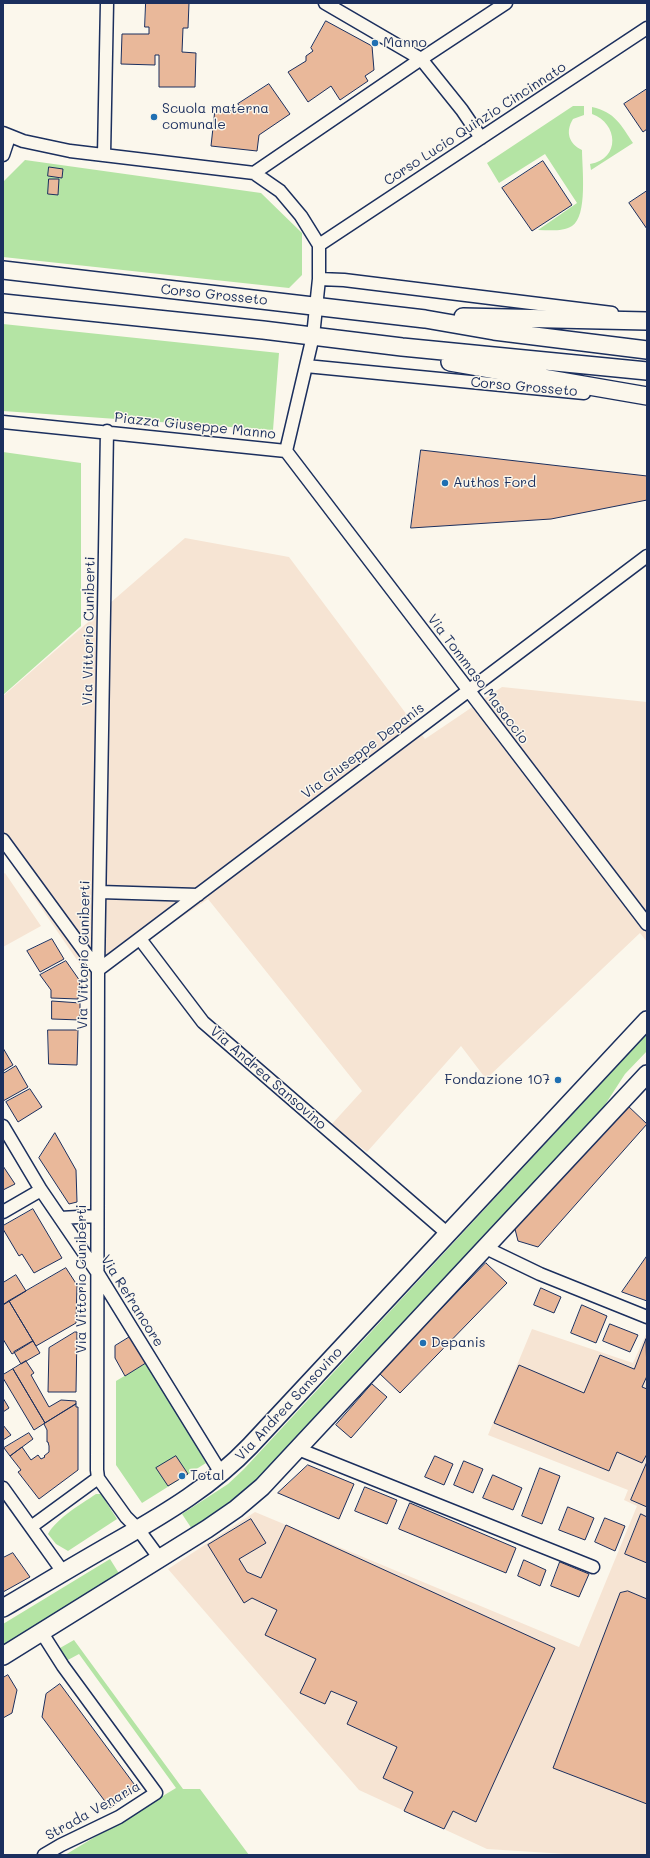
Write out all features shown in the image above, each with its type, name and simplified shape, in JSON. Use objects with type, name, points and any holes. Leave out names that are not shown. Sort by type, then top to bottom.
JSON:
[{"type":"main road","name":"Corso Grosseto","points":[[3,270],[425,319],[494,331],[647,350]]},
{"type":"main road","name":"Corso Grosseto","points":[[3,302],[402,347],[647,371]]},
{"type":"main road","name":"Corso Grosseto","points":[[425,319],[464,317],[647,321]]},
{"type":"main road","name":"Corso Grosseto","points":[[402,347],[441,361],[647,398]]},
{"type":"main road","name":"Via Andrea Sansovino","points":[[3,1608],[138,1529],[198,1491],[221,1473],[250,1446],[647,1020]]},
{"type":"main road","points":[[3,1656],[160,1559],[236,1509],[270,1479],[647,1074]]},
{"type":"street","points":[[104,155],[107,3]]},
{"type":"street","points":[[326,3],[421,59],[462,110],[481,138]]},
{"type":"street","points":[[254,173],[506,3]]},
{"type":"street","name":"Corso Lucio Quinzio Cincinnato","points":[[319,245],[647,28]]},
{"type":"street","points":[[3,155],[6,135],[53,148],[254,173],[280,191],[301,216],[319,245]]},
{"type":"street","name":"Piazza Giuseppe Manno","points":[[3,422],[107,431],[286,451],[313,336],[319,279],[319,245]]},
{"type":"street","points":[[319,279],[344,280],[647,318]]},
{"type":"street","name":"Corso Grosseto","points":[[306,366],[647,398]]},
{"type":"street","name":"Via Vittorio Cuniberti","points":[[98,1478],[98,970],[107,431]]},
{"type":"street","name":"Via Tommaso Masaccio","points":[[286,451],[647,924]]},
{"type":"street","name":"Via Giuseppe Depanis","points":[[98,970],[647,556]]},
{"type":"street","points":[[3,840],[98,970]]},
{"type":"street","points":[[100,892],[198,895]]},
{"type":"street","name":"Via Andrea Sansovino","points":[[140,939],[203,1022],[448,1234]]},
{"type":"street","name":"Via Refrancore","points":[[3,1126],[41,1190],[97,1272],[221,1473]]},
{"type":"street","points":[[3,1212],[41,1190]]},
{"type":"street","points":[[60,1218],[97,1216]]},
{"type":"street","points":[[486,1248],[540,1274],[647,1317]]},
{"type":"street","points":[[298,1449],[593,1567]]},
{"type":"street","points":[[31,1527],[98,1478],[126,1517],[138,1529],[160,1559]]},
{"type":"street","points":[[3,1488],[64,1572]]},
{"type":"street","name":"Strada Venaria","points":[[42,1633],[62,1666],[156,1793],[119,1817],[61,1845],[44,1855]]},
{"type":"shaded area","points":[[185,538],[289,557],[425,739],[502,687],[647,702],[647,942],[640,933],[486,1079],[461,1046],[367,1152],[331,1125],[362,1091],[208,899],[90,979],[3,852],[3,696]]},
{"type":"shaded area","points":[[5,873],[41,926],[3,947],[3,874]]},
{"type":"shaded area","points":[[532,1329],[633,1363],[647,1332],[647,1855],[581,1855],[487,1849],[359,1790],[168,1569],[255,1512],[579,1647],[637,1506],[624,1500],[628,1490],[488,1435]]},
{"type":"green space","points":[[573,106],[584,106],[584,115],[573,119],[569,128],[571,141],[582,150],[583,191],[580,212],[577,221],[568,228],[538,230],[577,203],[545,154],[499,183],[487,163]]},
{"type":"green space","points":[[592,107],[606,112],[617,120],[633,143],[591,170],[590,164],[600,161],[607,155],[611,148],[612,140],[611,132],[607,125],[601,119],[592,114]]},
{"type":"green space","points":[[25,160],[261,193],[302,233],[302,275],[289,288],[3,257],[3,182]]},
{"type":"green space","points":[[3,324],[279,353],[273,430],[3,411]]},
{"type":"green space","points":[[3,452],[81,463],[81,626],[3,695]]},
{"type":"green space","points":[[647,1034],[647,1051],[625,1074],[601,1111],[240,1498],[192,1529],[182,1514],[228,1484],[244,1469]]},
{"type":"green space","points":[[148,1362],[206,1463],[142,1503],[116,1465],[116,1381]]},
{"type":"green space","points":[[96,1494],[101,1494],[117,1519],[68,1551],[56,1544],[48,1534],[52,1528],[57,1522]]},
{"type":"green space","points":[[110,1559],[120,1575],[3,1646],[3,1624]]},
{"type":"green space","points":[[74,1640],[183,1789],[200,1789],[249,1855],[65,1855],[176,1788],[79,1654],[66,1661],[60,1648]]},
{"type":"building","points":[[146,3],[189,3],[188,28],[183,28],[182,52],[196,53],[195,87],[159,87],[159,55],[155,55],[155,65],[121,64],[122,34],[149,34],[149,27],[145,27]]},
{"type":"building","points":[[326,21],[372,46],[374,70],[365,76],[368,81],[340,100],[331,86],[308,102],[288,72],[306,61],[306,56],[313,51],[311,48]]},
{"type":"building","points":[[269,84],[290,114],[259,135],[257,151],[211,146],[215,109],[233,111],[240,107],[238,104]]},
{"type":"building","points":[[647,89],[647,129],[643,132],[624,104]]},
{"type":"building","points":[[543,161],[572,205],[532,231],[502,188]]},
{"type":"building","points":[[49,167],[63,169],[62,178],[48,176]]},
{"type":"building","points":[[49,179],[59,179],[58,195],[48,194]]},
{"type":"building","points":[[647,191],[647,229],[629,203]]},
{"type":"building","points":[[421,450],[647,476],[647,500],[551,519],[411,528]]},
{"type":"building","points":[[52,939],[64,959],[40,972],[27,951]]},
{"type":"building","points":[[66,961],[80,981],[78,999],[51,998],[51,990],[40,975]]},
{"type":"building","points":[[52,1001],[80,1003],[80,1020],[52,1019]]},
{"type":"building","points":[[48,1030],[78,1030],[77,1065],[49,1064]]},
{"type":"building","points":[[3,1048],[13,1065],[3,1071]]},
{"type":"building","points":[[16,1066],[28,1087],[3,1101],[3,1074]]},
{"type":"building","points":[[30,1089],[42,1107],[18,1122],[6,1102]]},
{"type":"building","points":[[627,1105],[647,1124],[538,1247],[518,1241],[515,1229]]},
{"type":"building","points":[[55,1133],[76,1170],[77,1202],[69,1204],[39,1158]]},
{"type":"building","points":[[3,1166],[15,1184],[3,1190]]},
{"type":"building","points":[[33,1209],[62,1258],[34,1273],[22,1254],[19,1256],[3,1229],[3,1226]]},
{"type":"building","points":[[647,1256],[647,1301],[622,1292]]},
{"type":"building","points":[[486,1263],[507,1283],[400,1393],[379,1373]]},
{"type":"building","points":[[66,1268],[77,1285],[76,1323],[36,1346],[9,1301]]},
{"type":"building","points":[[16,1275],[26,1291],[3,1305],[3,1283]]},
{"type":"building","points":[[541,1288],[561,1297],[554,1313],[534,1305]]},
{"type":"building","points":[[9,1301],[33,1341],[12,1354],[3,1339],[3,1305]]},
{"type":"building","points":[[582,1305],[607,1316],[596,1343],[571,1333]]},
{"type":"building","points":[[610,1324],[638,1335],[630,1352],[603,1341]]},
{"type":"building","points":[[77,1332],[76,1392],[48,1392],[49,1348]]},
{"type":"building","points":[[133,1335],[149,1361],[125,1376],[115,1358],[115,1346]]},
{"type":"building","points":[[646,1339],[647,1376],[642,1387],[647,1389],[647,1454],[642,1463],[617,1452],[609,1471],[494,1423],[519,1365],[584,1393],[600,1355],[634,1369]]},
{"type":"building","points":[[33,1341],[40,1353],[21,1364],[14,1352]]},
{"type":"building","points":[[26,1361],[34,1373],[31,1375],[49,1407],[61,1400],[76,1401],[76,1404],[45,1423],[13,1369]]},
{"type":"building","points":[[13,1369],[45,1423],[34,1430],[3,1378],[3,1375]]},
{"type":"building","points":[[372,1384],[387,1397],[351,1438],[336,1425]]},
{"type":"building","points":[[3,1398],[9,1408],[3,1412]]},
{"type":"building","points":[[76,1404],[76,1407],[78,1407],[78,1470],[39,1499],[18,1472],[21,1470],[10,1456],[22,1447],[31,1460],[38,1455],[41,1459],[45,1457],[44,1456],[49,1452],[49,1446],[47,1442],[47,1430],[44,1424]]},
{"type":"building","points":[[3,1425],[11,1435],[3,1440]]},
{"type":"building","points":[[29,1433],[33,1439],[10,1456],[4,1448]]},
{"type":"building","points":[[176,1456],[188,1474],[168,1486],[156,1468]]},
{"type":"building","points":[[435,1456],[453,1464],[444,1485],[425,1477]]},
{"type":"building","points":[[464,1461],[483,1469],[473,1493],[454,1485]]},
{"type":"building","points":[[647,1462],[647,1507],[631,1500]]},
{"type":"building","points":[[308,1465],[354,1484],[339,1519],[278,1493]]},
{"type":"building","points":[[540,1468],[560,1476],[542,1524],[522,1516]]},
{"type":"building","points":[[493,1475],[522,1488],[513,1510],[483,1498]]},
{"type":"building","points":[[365,1487],[397,1500],[387,1524],[355,1511]]},
{"type":"building","points":[[410,1503],[516,1548],[506,1573],[399,1529]]},
{"type":"building","points":[[568,1507],[594,1518],[585,1540],[559,1530]]},
{"type":"building","points":[[641,1514],[647,1517],[647,1563],[625,1554]]},
{"type":"building","points":[[605,1518],[625,1526],[615,1551],[595,1542]]},
{"type":"building","points":[[251,1519],[266,1543],[239,1559],[247,1572],[261,1578],[286,1525],[555,1648],[476,1822],[453,1811],[444,1829],[404,1811],[413,1792],[383,1778],[397,1747],[347,1724],[357,1702],[331,1691],[325,1704],[300,1693],[316,1659],[265,1635],[277,1610],[252,1598],[244,1603],[208,1545]]},
{"type":"building","points":[[13,1553],[30,1577],[3,1592],[3,1558]]},
{"type":"building","points":[[524,1560],[546,1570],[540,1586],[518,1576]]},
{"type":"building","points":[[560,1562],[589,1574],[579,1597],[551,1586]]},
{"type":"building","points":[[628,1591],[647,1599],[647,1804],[553,1768],[620,1593]]},
{"type":"building","points":[[8,1675],[17,1690],[12,1713],[3,1718],[3,1678]]},
{"type":"building","points":[[60,1684],[137,1788],[110,1808],[42,1717],[46,1694]]},
{"type":"place","name":"Manno","points":[[375,43]]},
{"type":"place","name":"Scuola materna comunale","points":[[154,117]]},
{"type":"place","name":"Authos Ford","points":[[445,483]]},
{"type":"place","name":"Fondazione 107","points":[[558,1080]]},
{"type":"place","name":"Depanis","points":[[423,1343]]},
{"type":"place","name":"Total","points":[[182,1476]]}]
